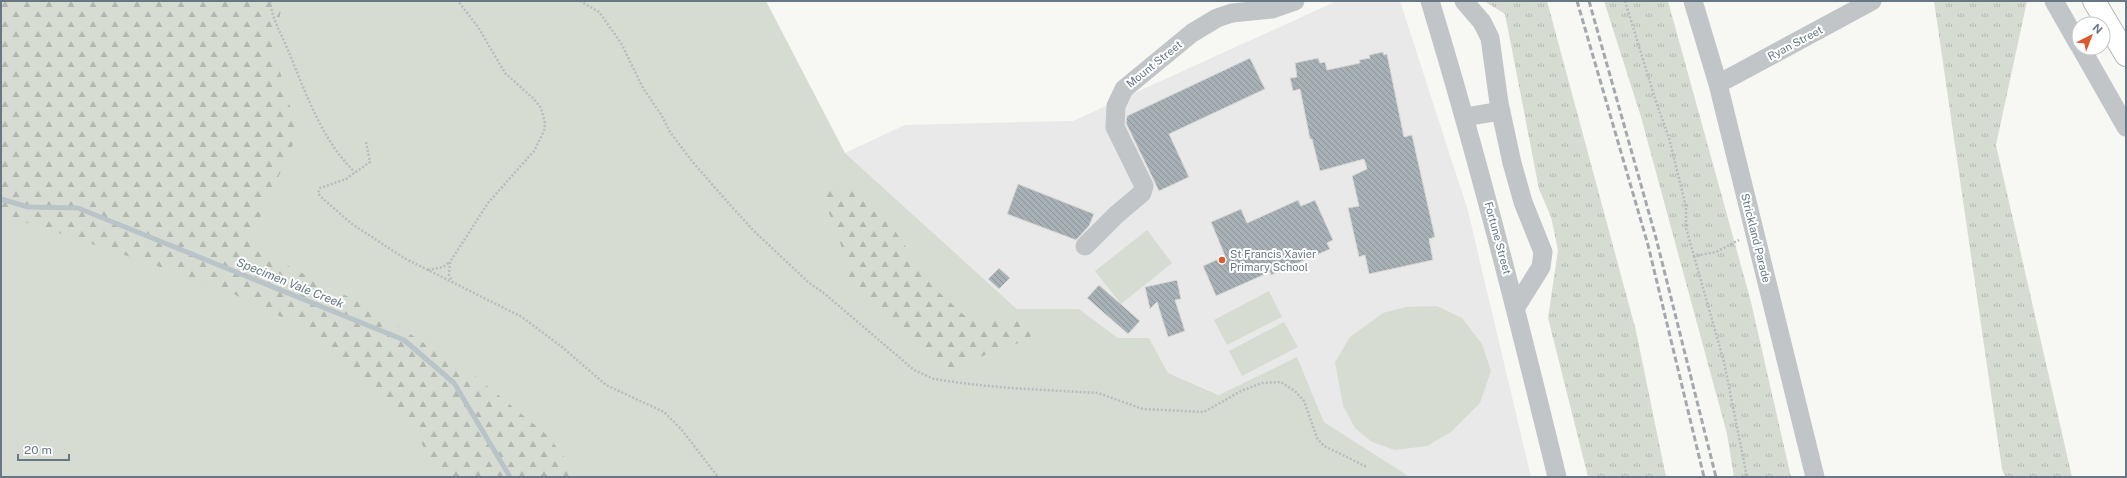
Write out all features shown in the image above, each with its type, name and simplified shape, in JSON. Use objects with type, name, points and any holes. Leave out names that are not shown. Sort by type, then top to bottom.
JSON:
[{"type":"main road","points":[[2094,1],[2123,48]]},
{"type":"street","name":"Mount Street","points":[[1085,246],[1116,215],[1142,193],[1144,186],[1115,127],[1116,106],[1124,89],[1192,33],[1218,18],[1232,13],[1272,9],[1296,1]]},
{"type":"street","name":"Fortune Street","points":[[1430,1],[1465,117],[1516,307],[1557,477]]},
{"type":"street","points":[[1464,1],[1482,22],[1490,38],[1501,111],[1518,186],[1543,252],[1541,267],[1516,307]]},
{"type":"street","name":"Strickland Parade","points":[[1693,1],[1718,84],[1815,477]]},
{"type":"street","name":"Ryan Street","points":[[1718,84],[1872,1]]},
{"type":"street","points":[[2054,1],[2071,31]]},
{"type":"street","points":[[2086,56],[2126,127]]},
{"type":"street","points":[[1465,117],[1501,111]]},
{"type":"path","points":[[270,1],[275,22],[320,121],[330,140],[356,172]]},
{"type":"path","points":[[427,270],[443,267],[450,262],[488,203],[534,151],[544,131],[545,124],[541,108],[534,98],[505,73],[478,27],[458,1]]},
{"type":"path","points":[[580,1],[599,12],[621,43],[643,88],[662,116],[670,132],[691,160],[730,206],[808,282],[825,294],[914,370],[934,379],[1010,388],[1098,393],[1143,409],[1204,412],[1241,391],[1262,383],[1281,382],[1304,401],[1317,438],[1324,446],[1367,467]]},
{"type":"path","points":[[1625,1],[1657,105],[1670,138],[1686,207],[1686,228],[1724,362],[1747,477]]},
{"type":"path","points":[[366,142],[370,162],[346,179],[320,188],[318,193],[352,224],[427,270],[522,317],[562,346],[606,385],[664,412],[681,429],[718,477]]},
{"type":"path","points":[[1694,256],[1716,252],[1735,241],[1755,234]]},
{"type":"path","points":[[450,262],[449,275],[454,284]]},
{"type":"shaded area","name":"St Francis Xavier Primary School","points":[[1337,1],[1400,1],[1468,211],[1531,477],[1410,477],[1324,422],[1297,358],[1220,395],[1168,373],[1149,338],[1118,338],[1079,309],[1017,309],[845,153],[905,125],[1073,121]]},
{"type":"green space","points":[[1,1],[766,1],[845,153],[1017,309],[1079,309],[1118,338],[1149,338],[1168,373],[1219,395],[1297,357],[1324,422],[1410,477],[1,477]]},
{"type":"green space","points":[[1,1],[283,1],[273,48],[298,133],[251,238],[255,249],[370,308],[475,376],[547,435],[580,477],[441,477],[402,410],[311,331],[229,292],[196,279],[32,224],[1,217]]},
{"type":"green space","points":[[1484,1],[1547,1],[1636,331],[1666,477],[1588,477],[1548,318],[1558,250],[1551,217],[1539,189],[1505,14]]},
{"type":"green space","points":[[1604,1],[1668,1],[1751,302],[1791,477],[1734,477],[1727,434],[1641,117]]},
{"type":"green space","points":[[1934,1],[2027,1],[1996,145],[2072,477],[2005,477],[2002,469]]},
{"type":"green space","points":[[824,183],[851,190],[893,228],[931,285],[964,315],[971,318],[997,320],[1034,320],[1030,339],[985,355],[946,372],[846,284],[846,259],[821,191]]},
{"type":"green space","points":[[1147,230],[1172,263],[1121,304],[1095,271]]},
{"type":"green space","points":[[1269,291],[1282,317],[1227,345],[1214,320]]},
{"type":"green space","points":[[1437,306],[1462,318],[1482,344],[1491,371],[1480,403],[1451,432],[1427,446],[1395,450],[1372,442],[1355,428],[1343,406],[1335,362],[1350,337],[1383,313],[1406,307]]},
{"type":"green space","points":[[1284,322],[1298,347],[1242,376],[1229,351]]},
{"type":"building","points":[[1383,52],[1384,55],[1387,54],[1404,137],[1412,135],[1435,237],[1429,239],[1433,260],[1369,274],[1365,255],[1359,257],[1348,208],[1359,206],[1352,176],[1367,169],[1364,159],[1320,171],[1312,139],[1310,139],[1300,89],[1293,91],[1290,78],[1297,77],[1295,63],[1318,58],[1320,63],[1325,62],[1327,70],[1360,63],[1359,60],[1370,58],[1369,55]]},
{"type":"building","points":[[1250,58],[1265,89],[1169,134],[1189,177],[1159,191],[1126,123],[1127,116]]},
{"type":"building","points":[[1018,184],[1094,214],[1089,226],[1076,240],[1007,214]]},
{"type":"building","points":[[1298,200],[1301,206],[1315,200],[1333,240],[1327,243],[1330,249],[1271,275],[1270,272],[1216,296],[1203,266],[1225,256],[1211,222],[1241,209],[1247,223]]},
{"type":"building","points":[[999,268],[1010,278],[999,289],[988,279]]},
{"type":"building","points":[[1177,280],[1181,299],[1175,300],[1185,331],[1168,337],[1157,302],[1150,309],[1145,287]]},
{"type":"building","points":[[1099,285],[1140,321],[1128,334],[1087,298]]},
{"type":"waterway","name":"Specimen Vale Creek","points":[[1,199],[28,207],[78,208],[404,340],[454,383],[510,477]]},
{"type":"railway","points":[[1577,1],[1648,245],[1704,477]]},
{"type":"railway","points":[[1589,1],[1656,238],[1716,477]]},
{"type":"place","name":"St Francis Xavier Primary School","points":[[1222,260]]}]
